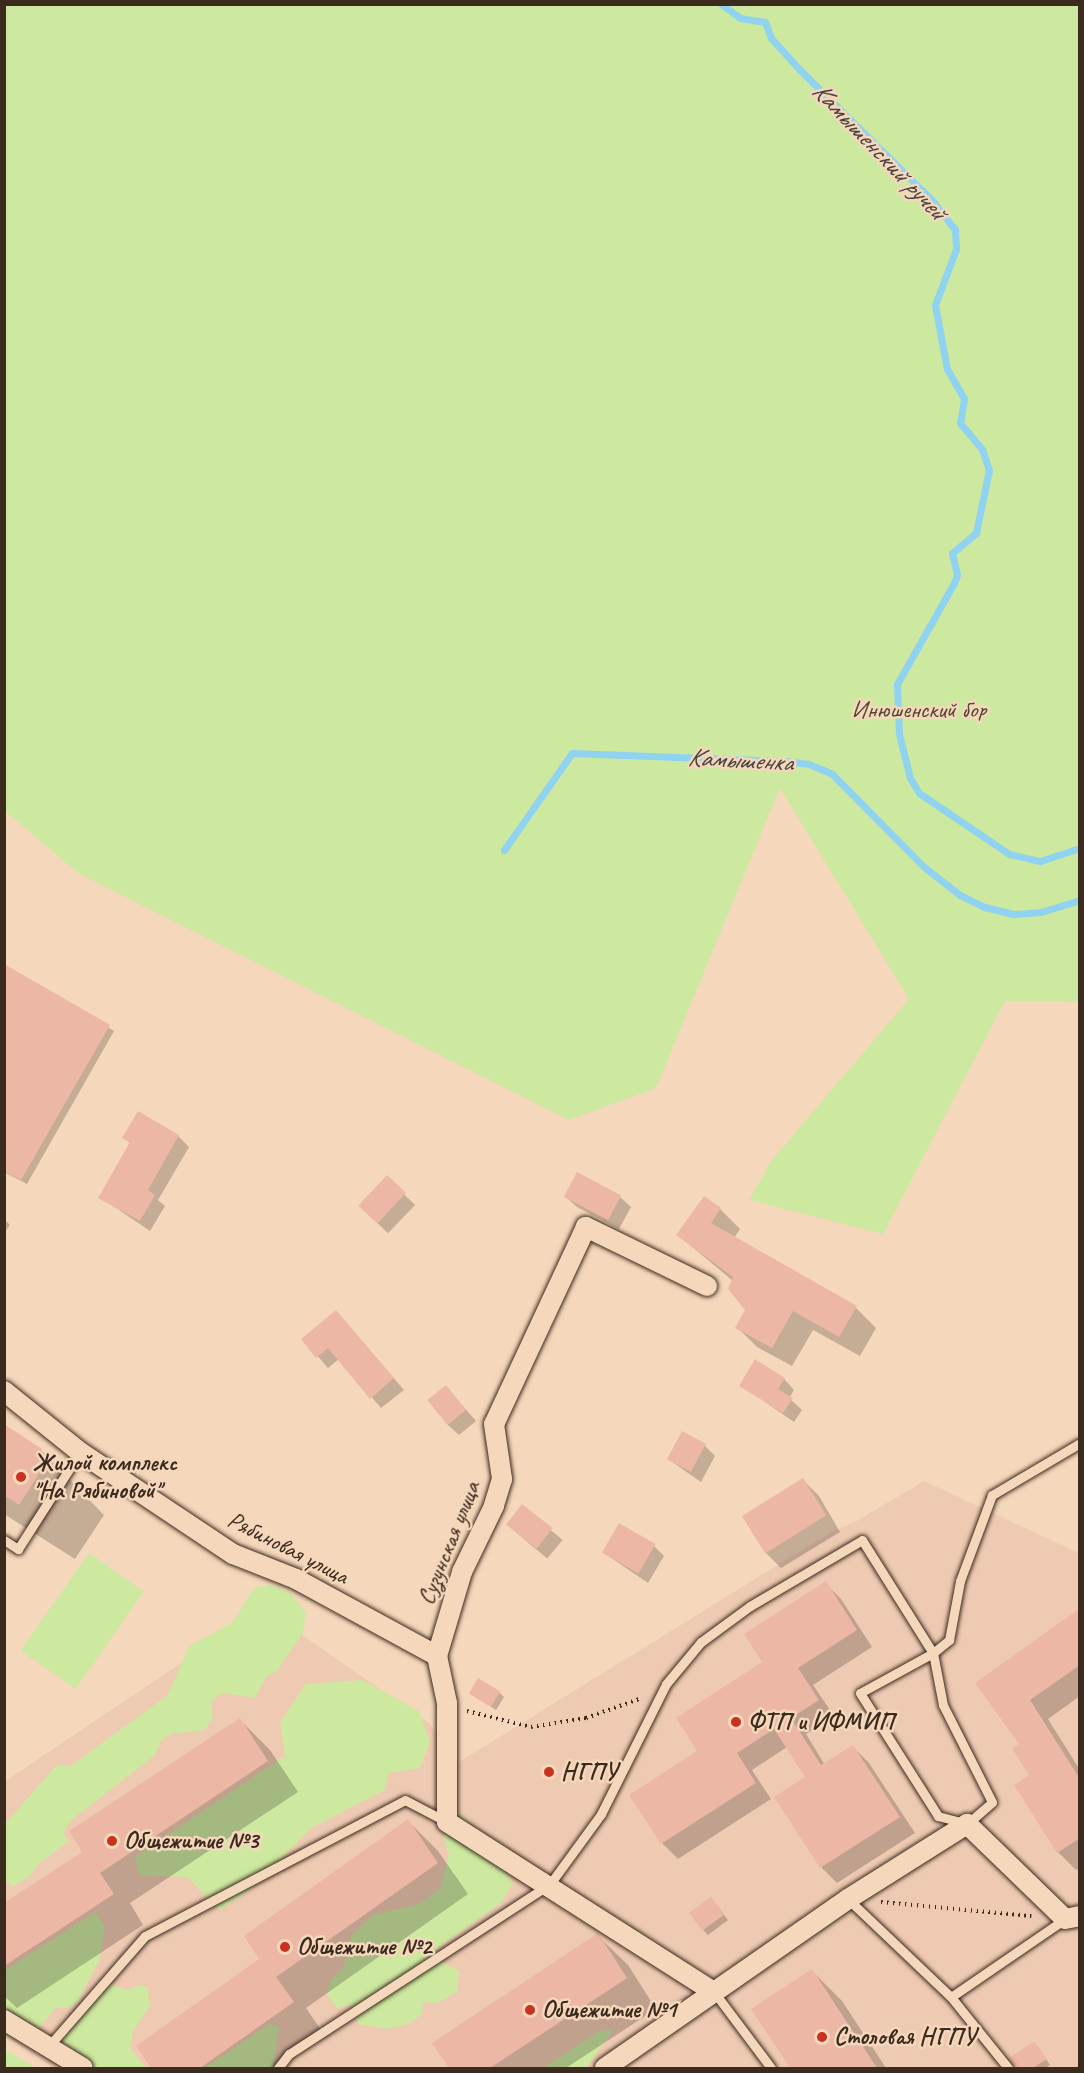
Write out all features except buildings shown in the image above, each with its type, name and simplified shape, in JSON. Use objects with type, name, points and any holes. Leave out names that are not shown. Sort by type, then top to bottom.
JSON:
[{"type":"street","name":"Сузунская улица","points":[[447,1821],[447,1703],[437,1656],[462,1572],[494,1506],[502,1479],[494,1424],[586,1227],[707,1286]]},
{"type":"street","name":"Рябиновая улица","points":[[4,1391],[80,1452],[233,1554],[296,1579],[437,1656]]},
{"type":"street","points":[[447,1821],[550,1884],[714,1992]]},
{"type":"street","points":[[605,2068],[848,1899],[968,1824],[1072,1918]]},
{"type":"street","points":[[4,2020],[83,2068]]},
{"type":"lane","points":[[278,2068],[289,2054],[550,1884],[601,1814],[666,1684],[701,1642],[750,1606],[862,1540],[933,1653],[943,1705],[992,1802],[968,1824],[938,1816],[860,1693],[933,1653],[949,1640],[960,1581],[992,1495],[1080,1443]]},
{"type":"lane","points":[[4,1540],[18,1549],[80,1452]]},
{"type":"lane","points":[[48,2047],[145,1936],[405,1800],[447,1821]]},
{"type":"lane","points":[[848,1899],[951,1997],[1006,2068]]},
{"type":"lane","points":[[951,1997],[1072,1918]]},
{"type":"lane","points":[[714,1992],[771,2068]]},
{"type":"path","points":[[447,1703],[487,1719],[531,1727],[586,1718],[631,1704],[666,1684]]},
{"type":"path","points":[[848,1899],[1072,1918]]},
{"type":"shaded area","name":"НГПУ","points":[[924,1481],[1079,1553],[1079,2068],[54,2068],[5,2036],[4,1782],[263,1608],[429,1723],[459,1762],[833,1531],[855,1522]]},
{"type":"green space","name":"Инюшенский бор","points":[[5,4],[1079,5],[1079,1002],[1005,1001],[883,1234],[749,1200],[772,1160],[909,999],[780,788],[656,1088],[569,1120],[78,873],[5,811]]},
{"type":"green space","points":[[89,1553],[144,1591],[76,1689],[21,1650]]},
{"type":"green space","points":[[272,1585],[291,1593],[306,1613],[303,1633],[277,1671],[267,1676],[255,1698],[223,1693],[211,1701],[213,1717],[205,1730],[171,1734],[161,1741],[155,1755],[71,1820],[63,1834],[69,1841],[38,1864],[29,1877],[13,1886],[5,1881],[5,1824],[56,1766],[72,1765],[168,1695],[189,1646],[232,1623],[255,1587]]},
{"type":"green space","points":[[363,1680],[419,1711],[430,1742],[420,1768],[388,1773],[385,1790],[311,1828],[249,1891],[220,1910],[187,1877],[140,1875],[135,1857],[285,1756],[280,1723],[306,1684]]},
{"type":"green space","points":[[451,1810],[467,1819],[513,1883],[501,1903],[436,1949],[440,1961],[459,1971],[457,1992],[437,2003],[423,2002],[422,2014],[408,2024],[388,2029],[358,2024],[351,2005],[337,2008],[327,1994],[331,1980],[343,1968],[351,1936],[373,1915],[421,1903],[440,1889],[449,1855],[438,1817]]},
{"type":"green space","points":[[96,1912],[105,1928],[99,1961],[78,2000],[69,2008],[56,2008],[37,2030],[10,2039],[5,2035],[4,1971]]},
{"type":"green space","points":[[99,1981],[128,1990],[141,1985],[148,1987],[149,2007],[134,2029],[130,2048],[146,2068],[92,2068],[56,2046]]},
{"type":"green space","points":[[270,2024],[279,2026],[273,2068],[205,2068]]},
{"type":"green space","points":[[613,2030],[586,2068],[543,2068],[600,2031]]},
{"type":"green space","points":[[5,2049],[35,2068],[5,2068]]},
{"type":"waterway","name":"Камышенский ручей","points":[[721,4],[740,18],[765,22],[771,38],[800,70],[931,199],[955,230],[956,249],[935,305],[947,369],[964,399],[960,423],[982,449],[989,470],[976,533],[952,553],[957,574],[954,583],[897,684],[899,734],[910,778],[919,793],[1009,854],[1040,861],[1080,848]]},
{"type":"waterway","name":"Камышенка","points":[[504,850],[572,753],[785,761],[809,764],[832,774],[924,867],[960,895],[985,907],[1014,914],[1041,912],[1080,900]]},
{"type":"place","name":"Жилой комплекс \"На Рябиновой\"","points":[[21,1477]]},
{"type":"place","name":"ФТП и ИФМИП","points":[[736,1722]]},
{"type":"place","name":"НГПУ","points":[[549,1772]]},
{"type":"place","name":"Общежитие №3","points":[[112,1841]]},
{"type":"place","name":"Общежитие №2","points":[[285,1947]]},
{"type":"place","name":"Общежитие №1","points":[[530,2010]]},
{"type":"place","name":"Столовая НГПУ","points":[[822,2037]]}]
